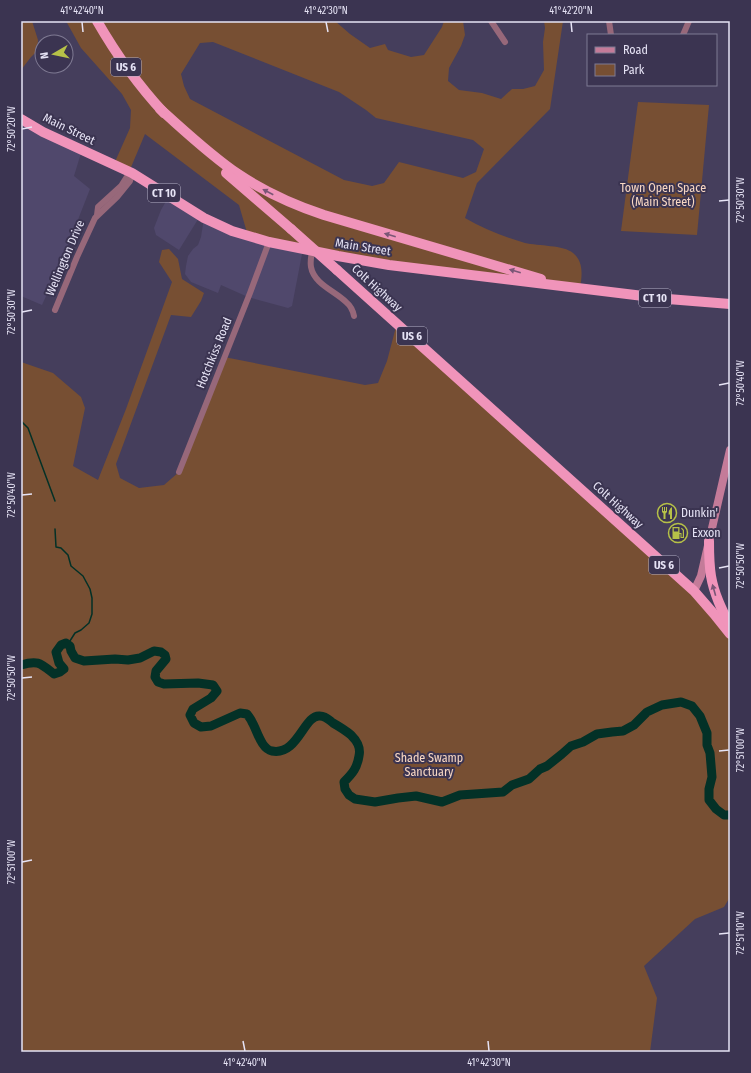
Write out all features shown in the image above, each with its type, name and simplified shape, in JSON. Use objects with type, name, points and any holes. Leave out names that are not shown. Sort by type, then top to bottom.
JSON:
[{"type":"highway","name":"Colt Highway","points":[[97,21],[137,82],[194,145],[337,270],[694,591]]},
{"type":"highway","points":[[160,109],[205,149],[239,175],[264,190],[298,206],[500,267],[580,288]]},
{"type":"highway","name":"Main Street","points":[[21,119],[43,132],[132,173],[204,218],[232,231],[269,242],[389,265],[668,299],[730,304]]},
{"type":"highway","points":[[709,541],[710,569],[713,585],[720,606],[730,626]]},
{"type":"highway","name":"US 6","points":[[694,591],[730,634]]},
{"type":"main road","points":[[694,591],[700,576],[709,541],[730,450]]},
{"type":"street","points":[[491,21],[505,42]]},
{"type":"street","points":[[609,21],[611,34]]},
{"type":"street","points":[[683,34],[689,21]]},
{"type":"street","name":"Wellington Drive","points":[[55,310],[77,257],[97,215],[117,197],[130,181],[132,173]]},
{"type":"street","name":"Hotchkiss Road","points":[[179,472],[269,242]]},
{"type":"street","points":[[312,251],[310,261],[313,274],[322,284],[346,301],[354,316]]},
{"type":"shaded area","points":[[21,124],[81,153],[74,176],[90,189],[61,263],[42,305],[21,296]]},
{"type":"shaded area","points":[[169,196],[200,216],[179,250],[156,235],[154,228],[161,210]]},
{"type":"shaded area","points":[[204,218],[303,249],[292,306],[288,308],[248,297],[221,285],[218,293],[191,282],[185,274],[188,256],[198,245]]},
{"type":"green space","points":[[21,21],[32,21],[36,34],[34,34],[34,54],[21,70]]},
{"type":"green space","points":[[66,21],[335,21],[370,48],[385,44],[388,50],[411,57],[424,55],[442,27],[444,21],[463,21],[465,35],[449,68],[448,81],[459,90],[482,93],[501,99],[512,89],[523,89],[535,86],[544,70],[544,21],[563,21],[550,109],[477,183],[465,218],[517,241],[569,250],[577,257],[581,265],[582,274],[580,288],[446,272],[248,236],[239,205],[145,134],[129,172],[114,164],[130,128],[131,110],[122,94],[81,48]],"holes":[[[213,42],[339,92],[376,118],[473,140],[484,149],[476,172],[463,178],[399,162],[384,183],[372,186],[344,180],[190,99],[184,86],[181,74],[200,43]]]},
{"type":"green space","name":"Town Open Space (Main Street)","points":[[638,102],[709,105],[697,235],[621,231]]},
{"type":"green space","name":"Shade Swamp Sanctuary","points":[[169,249],[178,259],[182,279],[204,293],[191,317],[171,315],[116,464],[120,478],[139,488],[164,485],[179,472],[224,357],[365,385],[378,383],[387,361],[397,323],[694,591],[730,634],[730,897],[724,907],[695,919],[644,966],[657,998],[650,1052],[21,1052],[21,362],[53,373],[81,397],[85,408],[73,466],[98,480],[126,409],[172,282],[159,262],[162,250]]},
{"type":"waterway","points":[[21,421],[28,428],[55,501]]},
{"type":"waterway","points":[[55,529],[56,547],[61,548],[68,555],[71,566],[83,576],[90,589],[92,598],[92,614],[89,623],[75,633],[68,644]]},
{"type":"waterway","points":[[21,665],[35,663],[42,665],[54,674],[60,672],[64,669],[59,663],[56,652],[61,645],[66,643],[70,646],[75,658],[84,661],[115,659],[128,660],[140,658],[154,651],[161,652],[165,655],[166,659],[156,671],[155,677],[158,682],[164,684],[198,683],[213,685],[217,691],[211,698],[193,709],[190,715],[194,723],[201,727],[211,726],[240,713],[247,714],[262,743],[268,750],[272,751],[281,751],[288,747],[294,742],[309,721],[314,717],[320,716],[327,718],[345,730],[357,742],[359,747],[356,767],[344,782],[345,789],[349,795],[355,799],[375,802],[416,796],[442,802],[460,795],[503,792],[512,785],[529,779],[571,746],[583,742],[597,734],[623,731],[634,725],[647,712],[662,705],[681,702],[692,706],[700,716],[707,733],[707,745],[710,753],[712,777],[709,789],[709,800],[716,809],[724,815],[730,815]]},
{"type":"place","name":"Dunkin'","points":[[667,513]]},
{"type":"place","name":"Exxon","points":[[678,533]]}]
